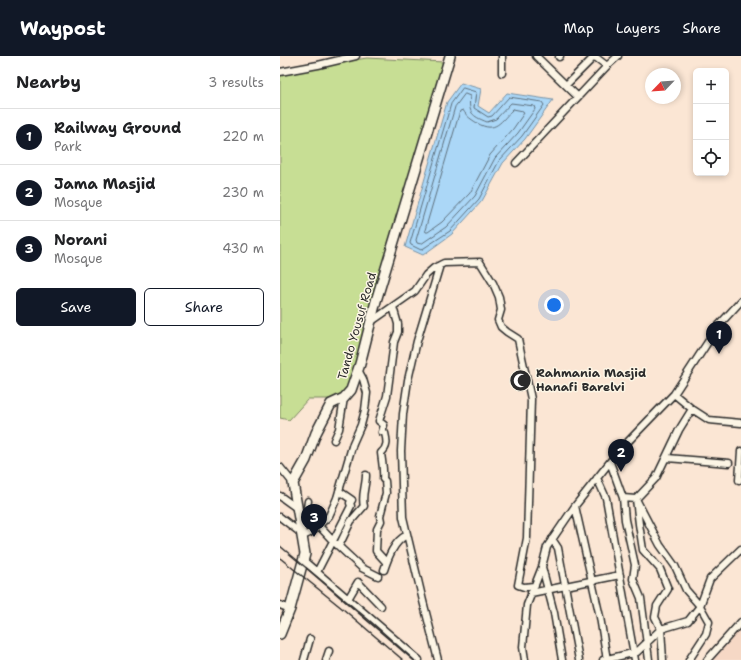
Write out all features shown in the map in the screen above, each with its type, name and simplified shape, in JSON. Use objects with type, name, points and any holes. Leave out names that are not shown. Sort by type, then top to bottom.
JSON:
[{"type":"street","points":[[280,72],[356,56]]},
{"type":"street","points":[[442,56],[450,56]]},
{"type":"street","name":"Tando Yousuf Road","points":[[293,483],[306,460],[316,432],[331,404],[344,398],[351,390],[450,56]]},
{"type":"street","points":[[502,56],[502,73]]},
{"type":"street","points":[[566,85],[595,56],[607,66]]},
{"type":"street","points":[[516,163],[618,56]]},
{"type":"street","points":[[539,57],[578,97]]},
{"type":"street","points":[[372,321],[415,291],[426,275],[434,268],[444,263],[480,262],[493,283],[499,298],[501,310],[498,320],[501,327],[518,339],[531,399],[528,538],[518,586],[534,586]]},
{"type":"street","points":[[438,660],[407,535],[402,504],[401,451],[403,414],[408,380],[417,341],[440,265]]},
{"type":"street","points":[[525,660],[523,646],[527,605],[542,567],[547,546],[575,506],[610,462],[674,394],[719,325],[741,301]]},
{"type":"street","points":[[386,562],[376,551],[377,529],[381,521],[380,516],[386,493],[385,481],[383,479],[384,470],[381,453],[385,450],[387,441],[385,433],[382,432],[384,425],[379,421],[386,396],[394,342],[398,332],[398,324],[393,307]]},
{"type":"street","points":[[280,517],[302,532],[312,532],[329,516],[339,491],[353,443],[361,425],[365,410],[367,393],[363,379],[358,370]]},
{"type":"street","points":[[674,394],[692,409],[709,420],[741,423]]},
{"type":"street","points":[[334,440],[339,429],[344,398]]},
{"type":"street","points":[[636,499],[656,478],[667,458],[679,430],[692,409]]},
{"type":"street","points":[[739,480],[741,452]]},
{"type":"street","points":[[667,458],[728,463]]},
{"type":"street","points":[[610,462],[623,498],[625,520],[635,565],[634,579],[640,598],[649,660]]},
{"type":"street","points":[[280,467],[293,483],[305,554],[290,609],[280,634]]},
{"type":"street","points":[[339,546],[351,521],[364,506],[362,500],[366,476]]},
{"type":"street","points":[[597,478],[606,498],[635,660]]},
{"type":"street","points":[[318,572],[351,506],[350,503],[352,500],[339,491]]},
{"type":"street","points":[[280,496],[298,509]]},
{"type":"street","points":[[623,498],[636,499]]},
{"type":"street","points":[[636,499],[660,545],[675,566],[686,590],[700,606],[709,622],[706,634],[689,660]]},
{"type":"street","points":[[636,499],[643,550],[660,569],[668,589],[656,606],[655,617],[661,629],[663,660]]},
{"type":"street","points":[[302,532],[308,502]]},
{"type":"street","points":[[575,506],[600,617],[605,660],[637,652],[661,629],[688,621],[700,606],[710,579],[741,549]]},
{"type":"street","points":[[319,526],[362,568],[378,576]]},
{"type":"street","points":[[384,570],[391,551],[402,537],[407,535]]},
{"type":"street","points":[[552,539],[558,548],[579,660]]},
{"type":"street","points":[[304,561],[419,660]]},
{"type":"street","points":[[542,567],[554,613],[562,660]]},
{"type":"street","points":[[531,593],[620,575]]},
{"type":"street","points":[[348,599],[358,582],[381,606]]},
{"type":"street","points":[[280,605],[290,609]]},
{"type":"street","points":[[707,660],[741,622]]},
{"type":"street","points":[[304,660],[310,639]]},
{"type":"street","points":[[326,660],[329,651]]},
{"type":"shaded area","points":[[741,622],[741,660],[707,660]]},
{"type":"green space","points":[[367,58],[444,62],[347,394],[335,399],[308,399],[289,420],[280,418],[280,74],[292,70]]},
{"type":"water","points":[[461,83],[481,89],[478,106],[489,113],[507,93],[553,100],[525,139],[503,163],[482,201],[452,234],[423,255],[405,247],[447,102]]},
{"type":"railway","points":[[280,546],[414,660]]},
{"type":"railway","points":[[280,558],[403,660]]},
{"type":"place","name":"Railway Ground","points":[[719,354]]},
{"type":"place","name":"Rahmania Masjid Hanafi Barelvi","points":[[521,380]]},
{"type":"place","name":"Jama Masjid","points":[[621,472]]},
{"type":"place","name":"Norani","points":[[314,537]]}]
